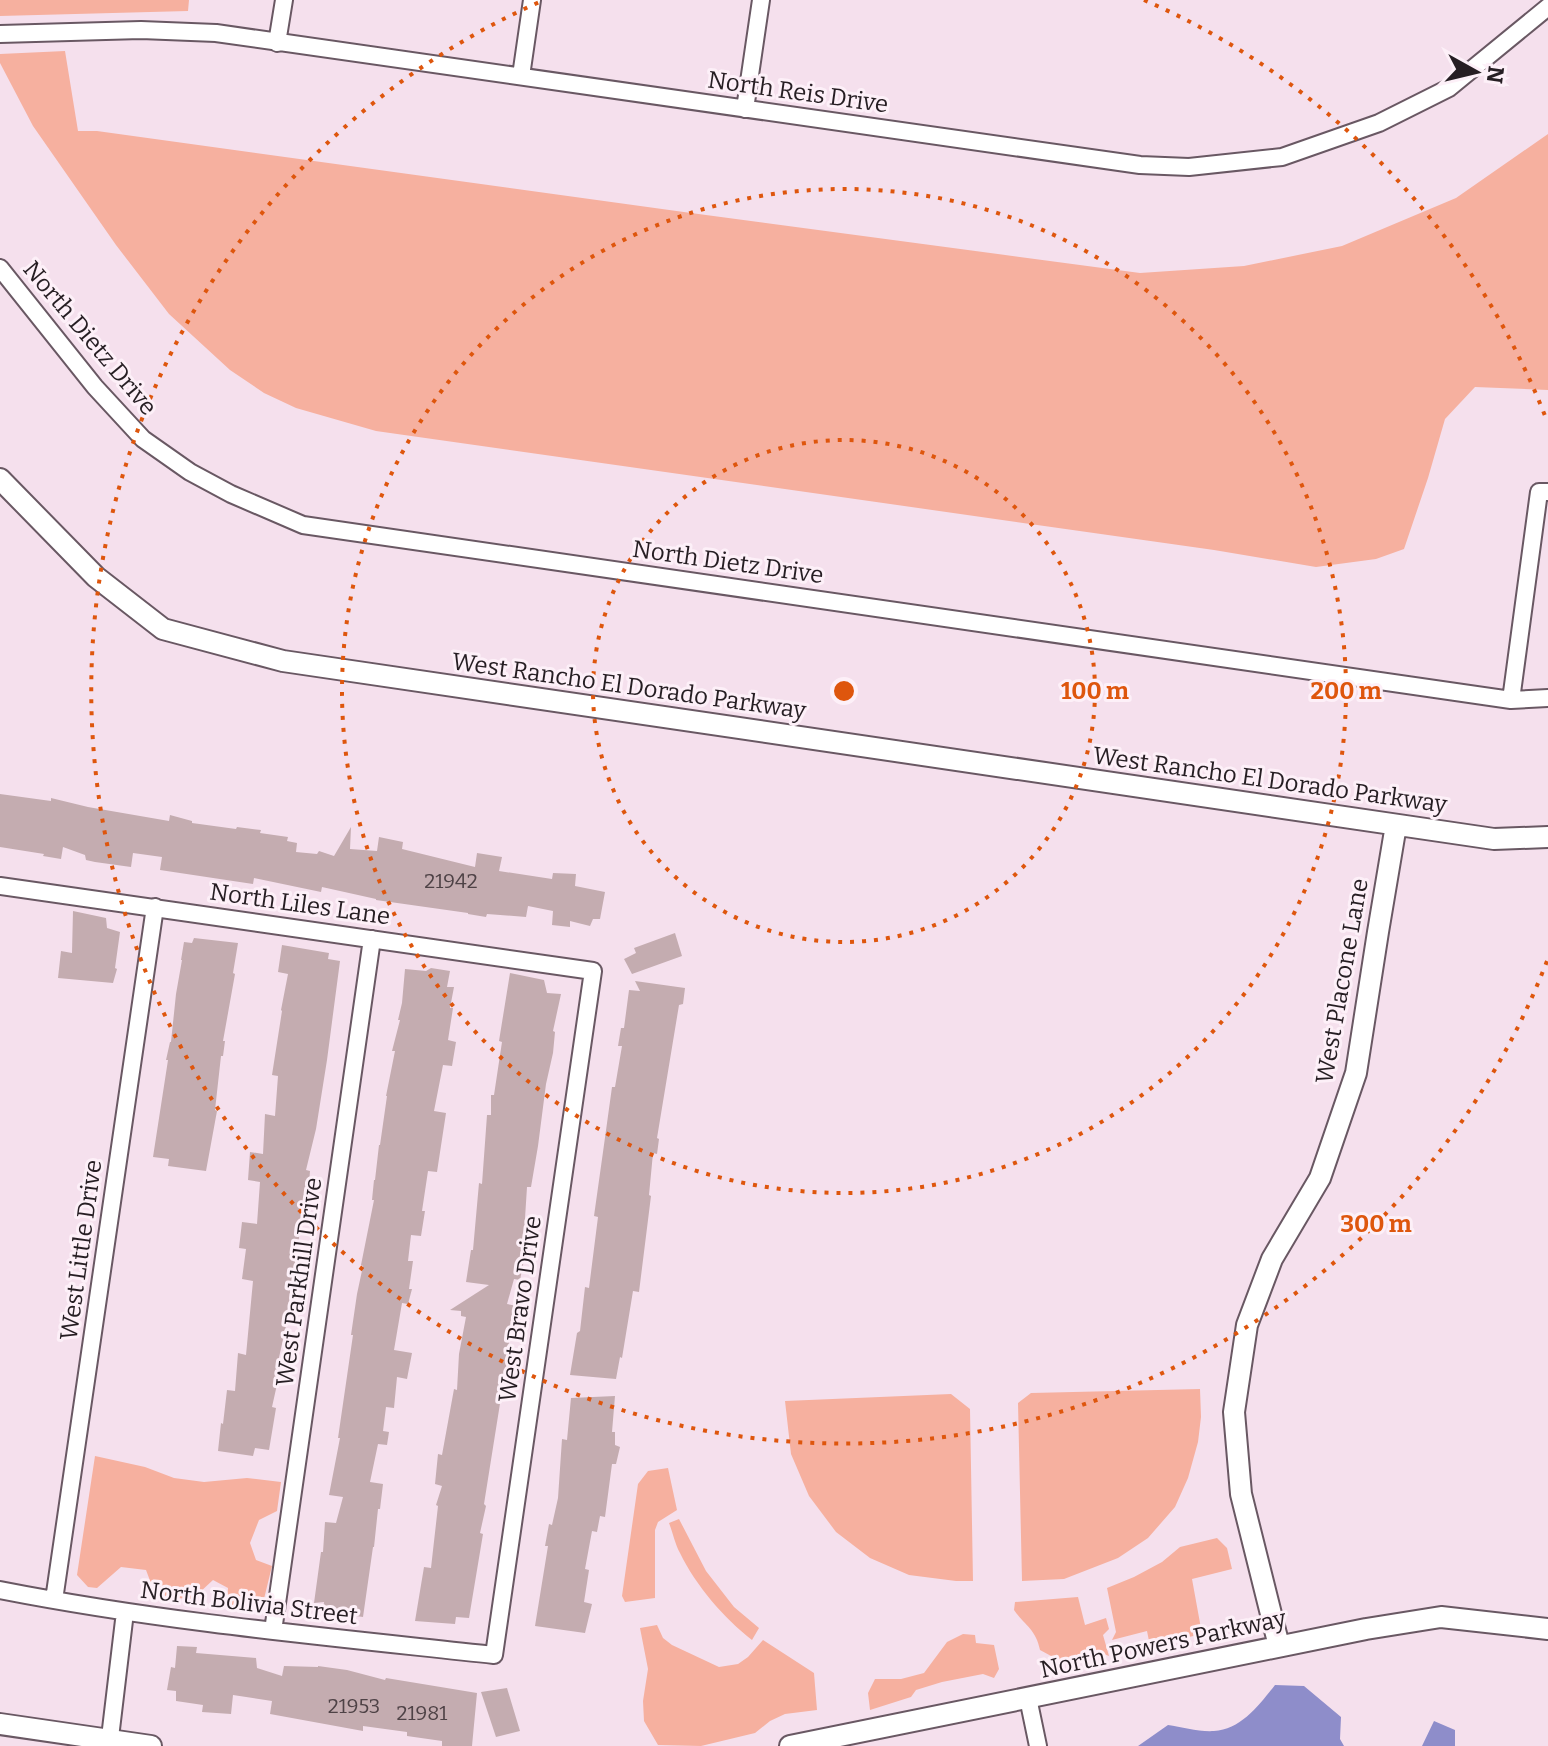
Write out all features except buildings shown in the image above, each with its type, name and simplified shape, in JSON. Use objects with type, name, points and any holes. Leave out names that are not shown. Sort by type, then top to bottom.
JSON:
[{"type":"street","points":[[277,43],[284,0]]},
{"type":"street","points":[[521,76],[532,0]]},
{"type":"street","points":[[745,109],[761,0]]},
{"type":"street","name":"North Reis Drive","points":[[0,34],[141,30],[216,33],[1140,165],[1189,167],[1282,157],[1379,123],[1449,88],[1548,7]]},
{"type":"street","name":"North Dietz Drive","points":[[0,268],[95,387],[143,439],[190,472],[231,494],[303,525],[1511,700],[1548,698]]},
{"type":"street","name":"West Rancho El Dorado Parkway","points":[[0,479],[96,577],[163,629],[283,661],[1494,839],[1548,837]]},
{"type":"street","points":[[1511,700],[1539,492],[1548,492]]},
{"type":"street","name":"West Placone Lane","points":[[1279,1646],[1241,1494],[1234,1412],[1247,1325],[1272,1259],[1320,1178],[1356,1073],[1396,825]]},
{"type":"street","name":"North Liles Lane","points":[[0,886],[593,971]]},
{"type":"street","name":"West Little Drive","points":[[54,1600],[155,907]]},
{"type":"street","name":"West Parkhill Drive","points":[[273,1631],[372,939]]},
{"type":"street","name":"West Bravo Drive","points":[[494,1655],[593,971]]},
{"type":"street","name":"North Bolivia Street","points":[[0,1590],[125,1612],[494,1655]]},
{"type":"street","points":[[110,1743],[125,1612]]},
{"type":"street","name":"North Powers Parkway","points":[[790,1746],[1279,1646],[1441,1617],[1548,1629]]},
{"type":"street","points":[[1028,1698],[1038,1746]]},
{"type":"street","points":[[0,1724],[110,1743],[151,1746]]},
{"type":"shaded area","points":[[0,0],[189,0],[188,11],[0,16]]},
{"type":"shaded area","points":[[65,51],[78,131],[97,131],[1140,273],[1244,266],[1342,246],[1456,198],[1548,134],[1548,390],[1475,387],[1445,419],[1404,549],[1376,559],[1316,567],[376,431],[296,408],[264,393],[230,370],[169,314],[116,245],[33,126],[0,63],[0,54]]},
{"type":"shaded area","points":[[1200,1389],[1198,1442],[1188,1478],[1175,1507],[1148,1538],[1118,1558],[1064,1579],[1022,1581],[1018,1403],[1031,1393]]},
{"type":"shaded area","points":[[951,1394],[970,1409],[973,1581],[909,1575],[870,1558],[836,1532],[809,1496],[791,1454],[785,1401]]},
{"type":"shaded area","points":[[95,1456],[145,1467],[174,1478],[204,1482],[247,1478],[281,1482],[277,1511],[259,1520],[250,1543],[256,1560],[272,1566],[263,1603],[251,1611],[227,1606],[228,1588],[213,1580],[199,1593],[198,1601],[155,1594],[146,1570],[121,1567],[97,1588],[88,1587],[77,1575]]},
{"type":"shaded area","points":[[668,1468],[677,1510],[658,1522],[655,1530],[655,1598],[625,1602],[622,1596],[638,1484],[648,1471]]},
{"type":"shaded area","points":[[679,1519],[706,1571],[734,1607],[759,1628],[752,1640],[731,1622],[694,1577],[677,1546],[669,1523]]},
{"type":"shaded area","points":[[1217,1538],[1227,1548],[1232,1569],[1192,1579],[1202,1634],[1150,1646],[1147,1631],[1112,1640],[1116,1632],[1107,1588],[1162,1562],[1180,1547]]},
{"type":"shaded area","points":[[1078,1597],[1085,1625],[1106,1618],[1109,1629],[1103,1635],[1109,1656],[1099,1652],[1064,1663],[1040,1650],[1033,1632],[1014,1610],[1015,1602]]},
{"type":"shaded area","points":[[657,1625],[663,1638],[672,1645],[719,1667],[738,1664],[763,1640],[814,1673],[817,1710],[785,1714],[755,1733],[701,1746],[658,1745],[644,1721],[643,1701],[648,1669],[640,1628]]},
{"type":"shaded area","points":[[963,1634],[975,1635],[976,1643],[994,1645],[999,1669],[994,1678],[983,1674],[942,1682],[916,1690],[911,1697],[870,1710],[868,1693],[875,1679],[901,1679],[924,1673],[947,1642]]},
{"type":"water","points":[[1275,1685],[1304,1686],[1341,1717],[1340,1739],[1344,1746],[1138,1746],[1168,1725],[1208,1731],[1233,1726],[1249,1715]]},
{"type":"water","points":[[1434,1721],[1455,1730],[1455,1746],[1422,1746]]}]
